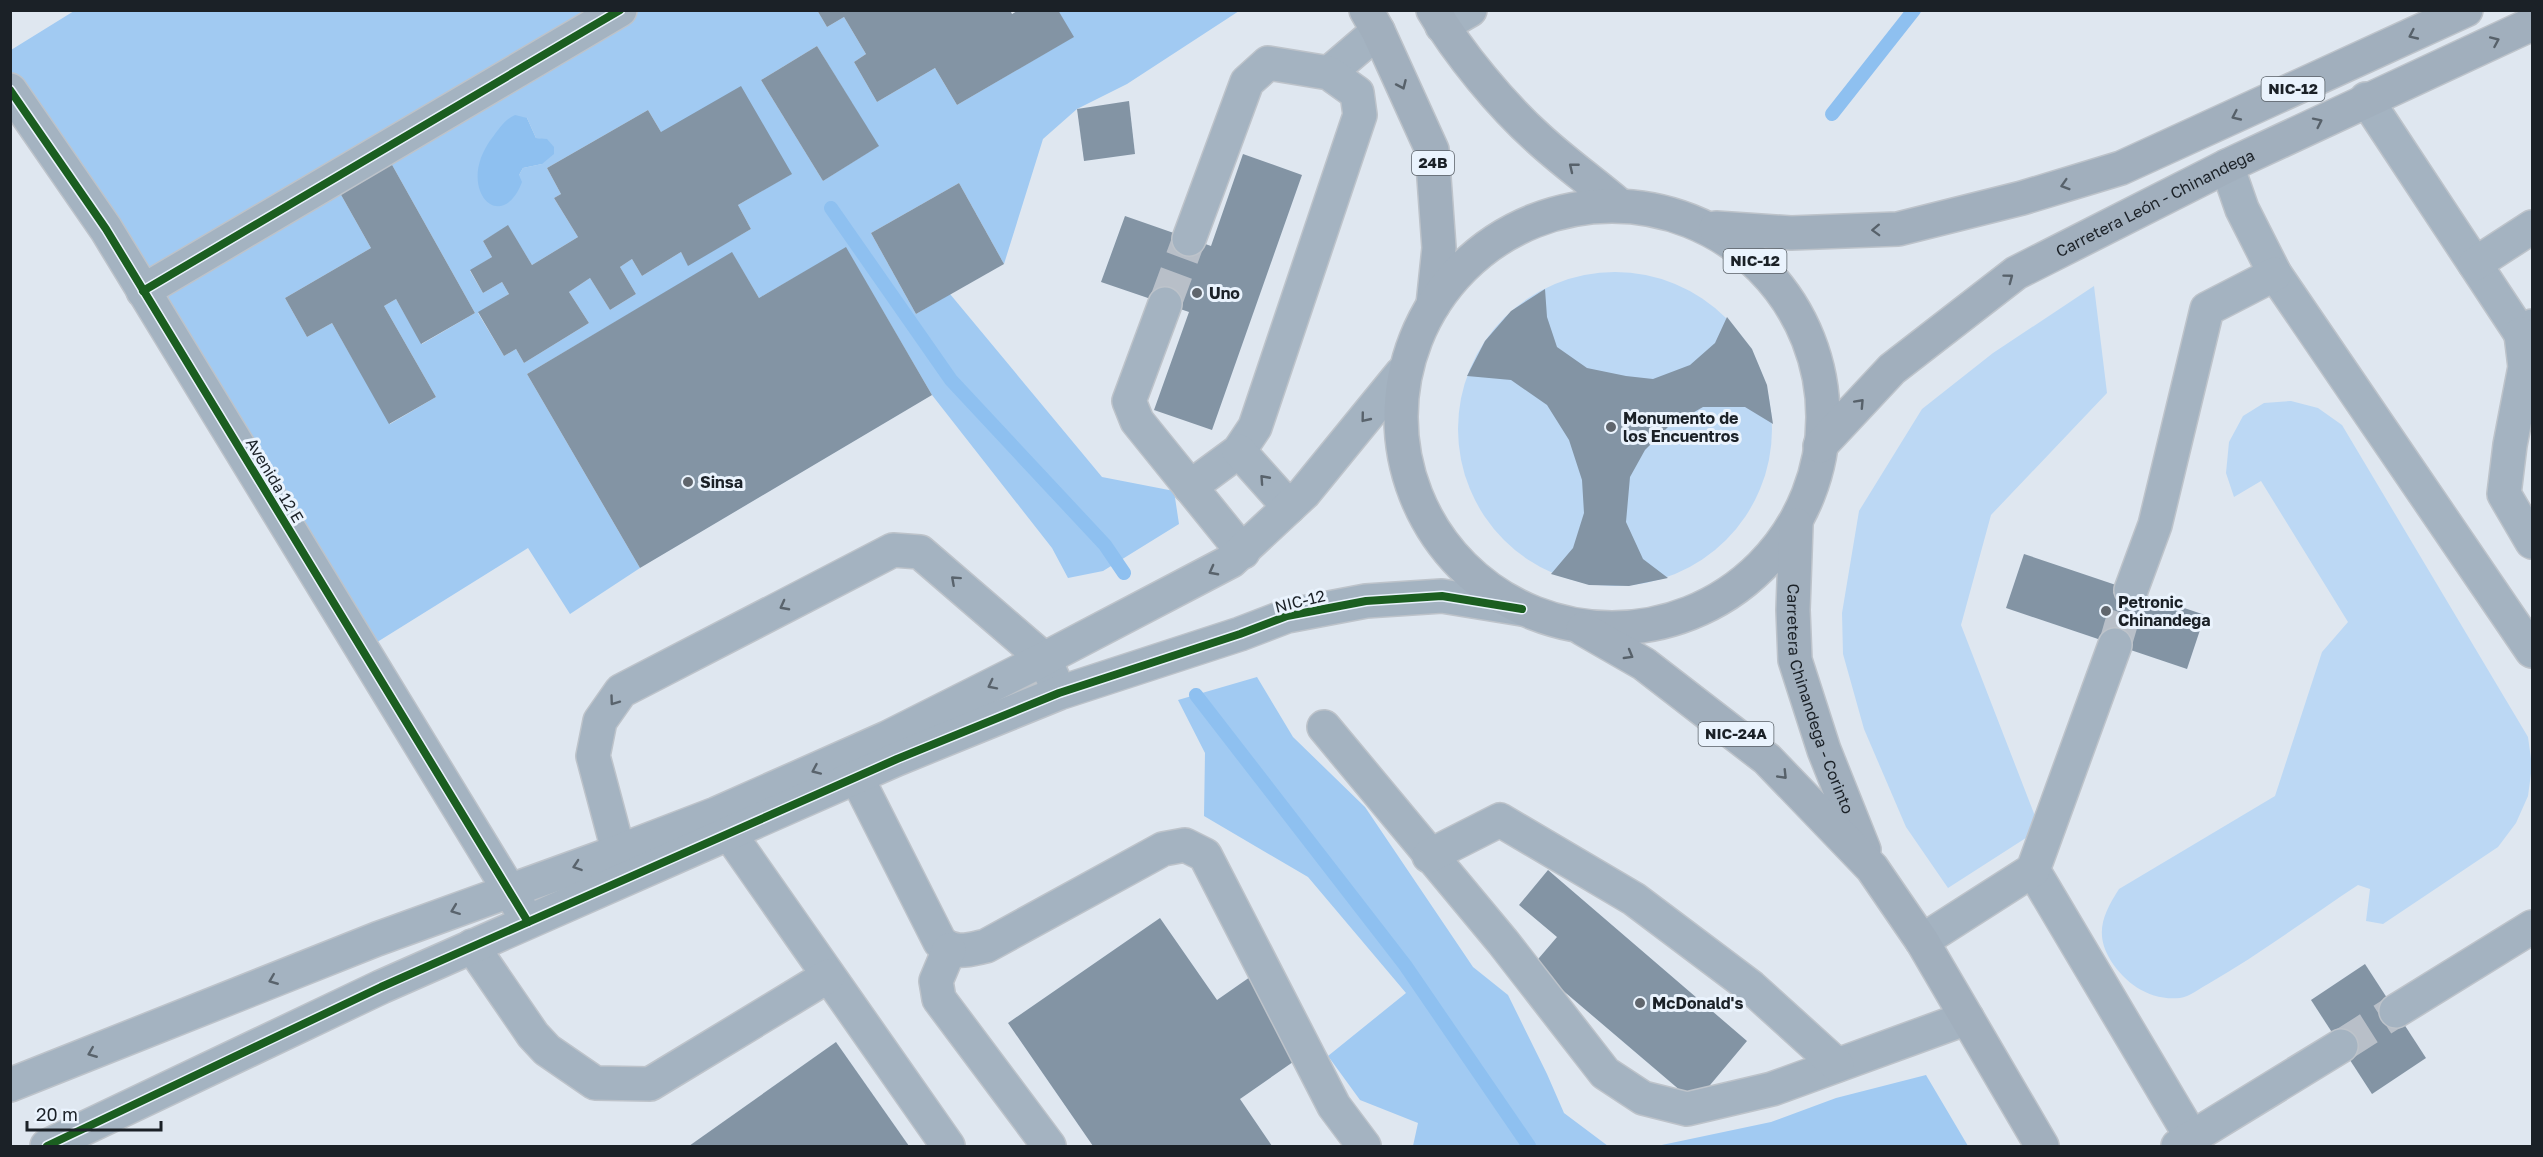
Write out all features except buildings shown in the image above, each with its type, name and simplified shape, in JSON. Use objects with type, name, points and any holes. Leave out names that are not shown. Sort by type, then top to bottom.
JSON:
[{"type":"highway","name":"NIC-12","points":[[1716,228],[1749,255],[1788,293],[1817,353],[1820,446],[1796,525],[1767,564],[1746,582],[1695,613],[1637,628],[1579,626],[1522,609],[1469,573],[1429,524],[1406,465],[1395,417],[1402,373],[1433,305],[1496,240],[1555,213],[1618,204],[1716,228],[1791,233],[1898,229],[2022,198],[2121,168],[2466,10]]},
{"type":"highway","points":[[1448,16],[1492,89],[1538,138],[1618,204]]},
{"type":"highway","name":"24B","points":[[1372,21],[1432,150],[1439,248],[1433,305]]},
{"type":"highway","name":"Carretera León - Chinandega","points":[[1820,446],[1892,369],[2016,273],[2227,166],[2366,99],[2532,24]]},
{"type":"highway","name":"Carretera Chinandega - Corinto","points":[[1796,525],[1793,610],[1795,660],[1824,750],[1872,868]]},
{"type":"highway","name":"Carretera Chinandega - Corinto","points":[[1579,626],[1644,664],[1767,759],[1872,868],[1922,941],[2042,1146]]},
{"type":"street","points":[[143,291],[621,10]]},
{"type":"street","points":[[1329,73],[1372,21]]},
{"type":"street","points":[[1189,239],[1247,82],[1268,63],[1329,73],[1357,93],[1360,115],[1256,427],[1239,451],[1190,487]]},
{"type":"street","name":"Avenida 12 E","points":[[10,90],[106,229],[528,922]]},
{"type":"street","points":[[2366,99],[2475,264],[2527,330],[2529,369],[2510,445],[2504,494],[2532,542]]},
{"type":"street","points":[[2227,166],[2242,209],[2275,274],[2532,651]]},
{"type":"street","points":[[2475,264],[2532,227]]},
{"type":"street","points":[[2131,590],[2155,525],[2207,309],[2275,274]]},
{"type":"street","points":[[1165,304],[1129,401],[1137,422],[1243,552]]},
{"type":"street","points":[[47,1146],[381,987],[528,922],[622,866],[852,767],[1044,659],[1231,561],[1304,494],[1402,373]]},
{"type":"street","points":[[1239,451],[1289,507]]},
{"type":"street","points":[[622,866],[593,756],[600,721],[621,691],[892,550],[920,552],[1044,659],[1059,693]]},
{"type":"street","name":"NIC-12","points":[[852,767],[897,759],[1059,693],[1240,634],[1287,616],[1366,601],[1442,596],[1522,609]]},
{"type":"street","points":[[1922,941],[2033,870],[2115,645]]},
{"type":"street","points":[[1324,727],[1503,942],[1605,1072],[1642,1098],[1687,1109],[1772,1089],[1967,1018]]},
{"type":"street","points":[[852,767],[940,942],[949,950],[958,951],[986,946],[1163,849],[1185,845],[1205,855],[1334,1106],[1364,1146]]},
{"type":"street","points":[[1430,856],[1500,820],[1634,899],[1751,987],[1837,1065]]},
{"type":"street","points":[[723,824],[948,1146]]},
{"type":"street","points":[[10,1085],[377,939],[510,889],[622,866]]},
{"type":"street","points":[[2033,870],[2185,1142],[2341,1046]]},
{"type":"street","points":[[2396,1011],[2532,927]]},
{"type":"street","points":[[472,946],[533,1035],[547,1050],[595,1083],[650,1084],[828,976]]},
{"type":"street","points":[[949,950],[936,981],[939,999],[1049,1146]]},
{"type":"shaded area","points":[[817,10],[827,27],[844,17],[866,54],[854,62],[877,102],[935,68],[957,105],[1073,37],[1058,11],[1239,11],[1127,84],[1077,109],[1043,139],[1004,264],[959,183],[871,233],[916,314],[950,294],[1102,477],[1174,491],[1179,524],[1103,571],[1068,578],[1052,548],[932,395],[846,248],[759,298],[732,253],[527,374],[640,568],[570,614],[528,548],[358,654],[11,90],[11,50],[74,11]],"holes":[[[817,46],[878,146],[823,181],[761,80]],[[648,110],[661,132],[791,174],[738,205],[751,229],[688,265],[681,252],[642,276],[632,259],[620,267],[636,294],[610,310],[590,278],[569,292],[589,323],[524,363],[516,349],[504,356],[478,313],[509,294],[502,282],[483,293],[470,271],[492,257],[483,241],[508,226],[532,265],[578,237],[554,198],[561,194],[547,168]],[[527,118],[536,138],[541,139],[542,164],[523,168],[519,175]],[[391,163],[475,313],[422,344],[396,299],[384,306],[436,397],[390,424],[332,323],[307,337],[285,298],[371,248],[340,193]]]},
{"type":"shaded area","points":[[515,115],[527,118],[536,138],[547,139],[554,147],[554,154],[542,164],[523,168],[519,175],[522,182],[513,198],[503,205],[493,205],[485,199],[479,188],[478,174],[482,157],[499,128]]},
{"type":"shaded area","points":[[1615,272],[1646,275],[1675,284],[1702,298],[1726,318],[1746,342],[1760,369],[1769,398],[1772,429],[1769,460],[1760,489],[1746,516],[1726,540],[1702,560],[1675,574],[1646,583],[1615,586],[1584,583],[1555,574],[1528,560],[1504,540],[1484,516],[1470,489],[1461,460],[1458,429],[1461,398],[1470,369],[1484,342],[1504,318],[1528,298],[1555,284],[1584,275]]},
{"type":"shaded area","points":[[2094,286],[2107,393],[1991,515],[1961,625],[2040,829],[1948,888],[1906,827],[1864,729],[1843,654],[1842,613],[1859,511],[1922,409],[1993,353]]},
{"type":"shaded area","points":[[2291,401],[2318,408],[2342,425],[2528,737],[2532,766],[2528,796],[2516,823],[2498,847],[2383,924],[2366,921],[2370,889],[2358,885],[2246,961],[2191,994],[2180,998],[2159,997],[2132,984],[2111,961],[2103,942],[2102,933],[2109,907],[2119,889],[2275,796],[2322,652],[2348,622],[2261,481],[2234,497],[2226,473],[2229,442],[2243,416],[2264,403]]},
{"type":"shaded area","points":[[1257,677],[1293,737],[1365,807],[1473,967],[1508,995],[1564,1113],[1608,1146],[1413,1146],[1418,1123],[1360,1100],[1328,1056],[1406,993],[1308,877],[1204,816],[1205,753],[1178,700]]},
{"type":"shaded area","points":[[1926,1075],[1968,1146],[1657,1146],[1771,1122],[1836,1098]]},
{"type":"waterway","points":[[1832,114],[1914,10]]},
{"type":"waterway","points":[[831,208],[951,380],[1105,545],[1124,573]]},
{"type":"waterway","points":[[1196,695],[1405,965],[1529,1146]]},
{"type":"tunnel","points":[[1165,304],[1189,239]]},
{"type":"tunnel","points":[[2115,645],[2131,590]]},
{"type":"tunnel","points":[[2341,1046],[2396,1011]]},
{"type":"cycle path","points":[[143,291],[620,10]]},
{"type":"cycle path","points":[[10,90],[106,229],[528,922]]},
{"type":"cycle path","points":[[47,1146],[381,987],[897,759],[1059,693],[1240,634],[1287,616],[1366,601],[1442,596],[1522,609]]},
{"type":"place","name":"Uno","points":[[1197,293]]},
{"type":"place","name":"Monumento de los Encuentros","points":[[1611,427]]},
{"type":"place","name":"Sinsa","points":[[688,482]]},
{"type":"place","name":"Petronic Chinandega","points":[[2106,611]]},
{"type":"place","name":"McDonald's","points":[[1640,1003]]}]
